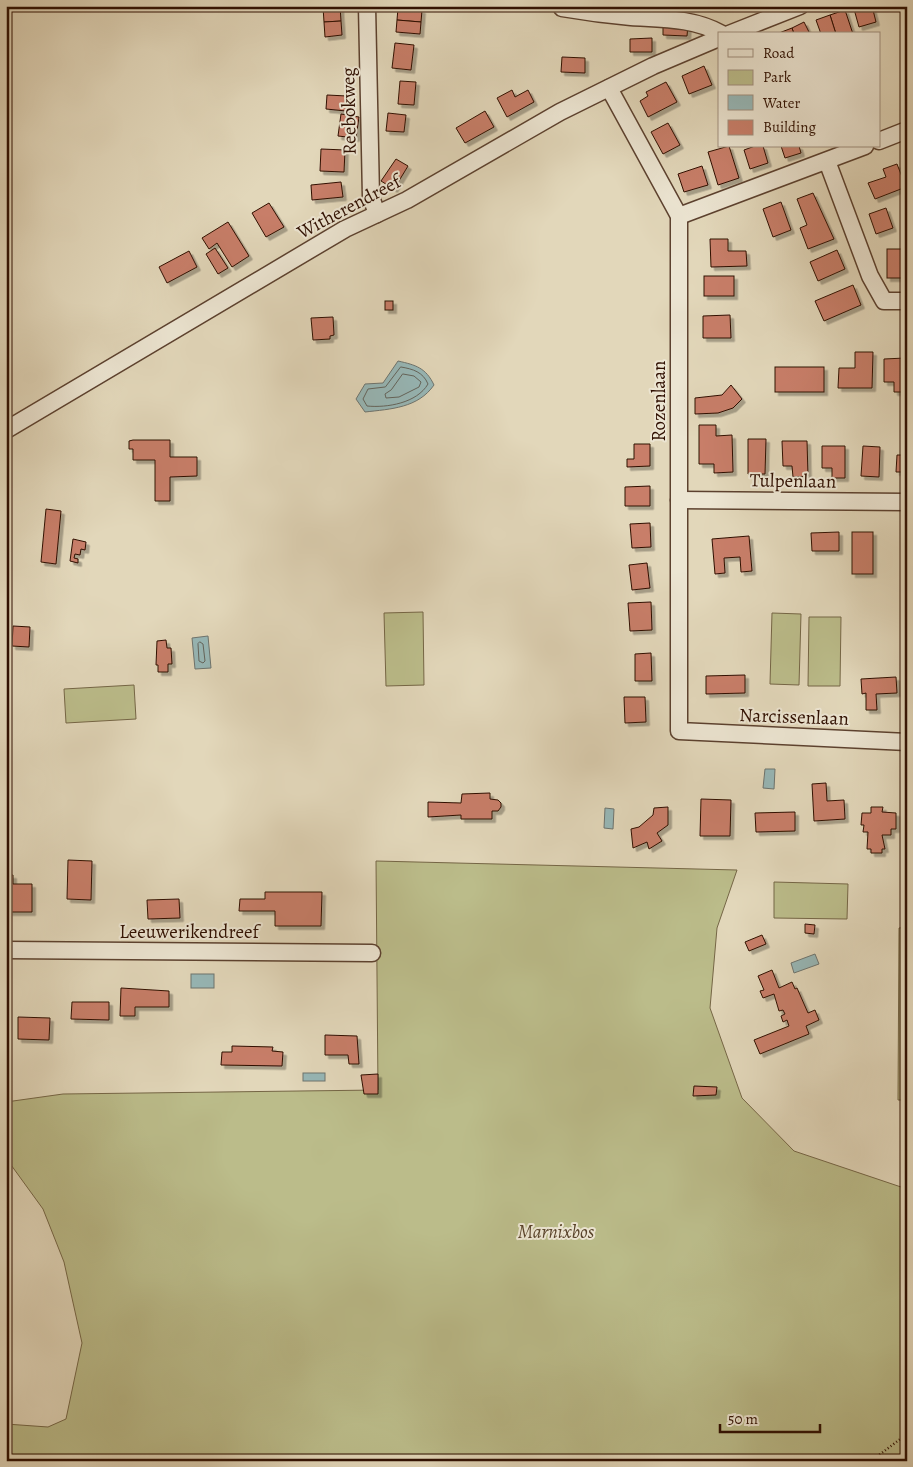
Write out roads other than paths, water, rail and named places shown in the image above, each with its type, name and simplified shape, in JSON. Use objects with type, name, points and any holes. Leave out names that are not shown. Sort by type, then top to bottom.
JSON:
[{"type":"street","name":"Reebokweg","points":[[367,6],[371,197],[377,214]]},
{"type":"street","points":[[734,32],[800,6]]},
{"type":"street","points":[[570,8],[670,18],[707,25],[719,32]]},
{"type":"street","name":"Witherendreef","points":[[6,430],[345,229],[407,200],[560,112],[718,38]]},
{"type":"street","name":"Rozenlaan","points":[[609,88],[679,216],[679,731]]},
{"type":"street","points":[[880,141],[907,130]]},
{"type":"street","points":[[679,216],[860,148]]},
{"type":"street","points":[[827,161],[870,276],[884,301],[907,301]]},
{"type":"street","name":"Tulpenlaan","points":[[680,500],[907,502]]},
{"type":"street","name":"Narcissenlaan","points":[[679,731],[907,742]]},
{"type":"street","name":"Leeuwerikendreef","points":[[6,950],[372,953]]},
{"type":"water","points":[[398,361],[420,368],[428,375],[434,385],[428,393],[412,403],[394,408],[365,412],[356,399],[365,384],[383,383]]},
{"type":"water","points":[[208,636],[211,668],[195,669],[192,638]]},
{"type":"water","points":[[765,769],[775,769],[774,789],[763,788]]},
{"type":"water","points":[[605,808],[614,809],[613,829],[604,828]]},
{"type":"water","points":[[815,954],[819,964],[794,973],[791,963]]},
{"type":"water","points":[[191,974],[214,974],[214,988],[191,988]]},
{"type":"water","points":[[303,1073],[325,1073],[325,1081],[303,1081]]},
{"type":"park label","name":"Marnixbos","points":[[556,1232]]}]
